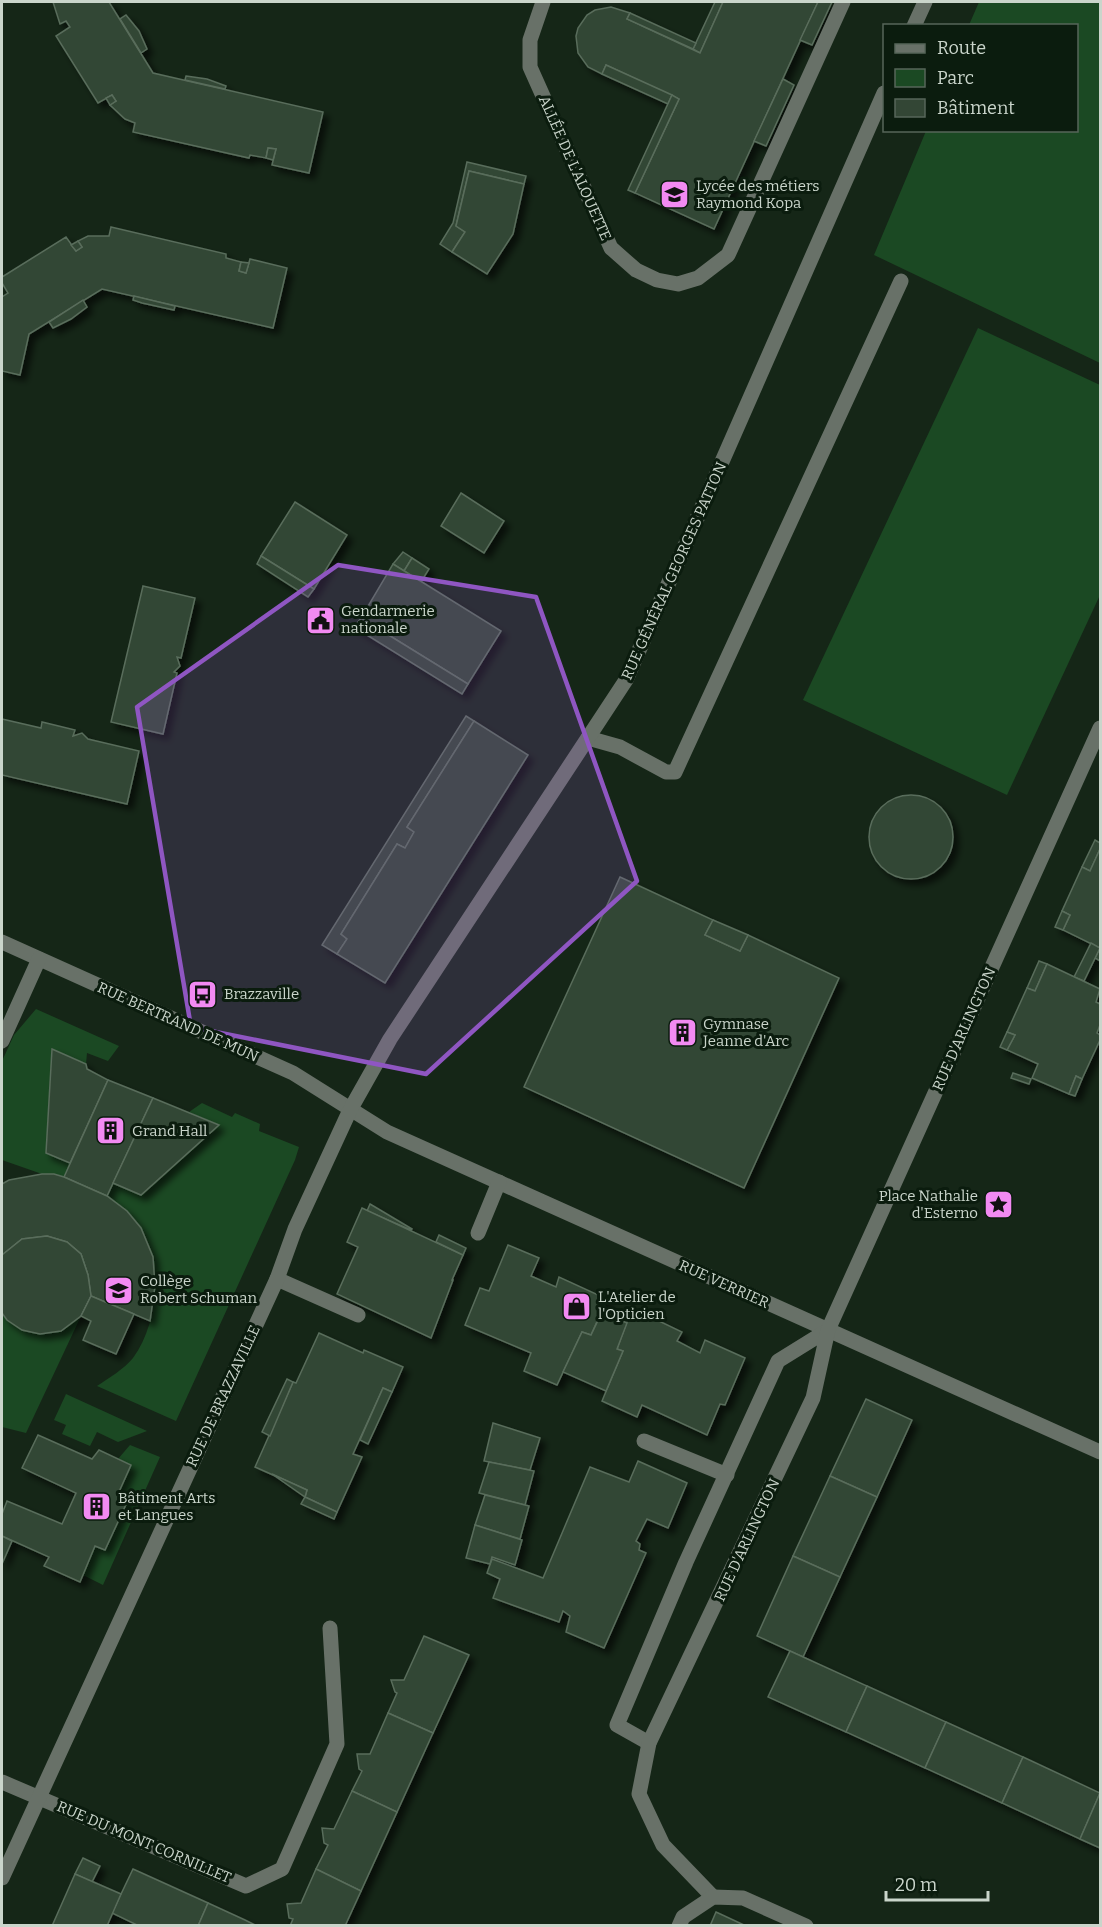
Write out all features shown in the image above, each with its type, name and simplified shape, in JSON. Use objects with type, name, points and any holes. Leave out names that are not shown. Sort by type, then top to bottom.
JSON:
[{"type":"street","name":"ALLÉE DE L'ALOUETTE","points":[[543,2],[530,40],[530,67],[611,248],[636,270],[657,280],[678,284],[698,278],[728,255],[843,2]]},
{"type":"street","points":[[915,24],[925,2]]},
{"type":"street","name":"RUE GÉNÉRAL GEORGES PATTON","points":[[350,1110],[390,1039],[626,680],[883,98]]},
{"type":"street","points":[[588,738],[620,747],[666,772],[675,772],[901,281]]},
{"type":"street","name":"RUE D'ARLINGTON","points":[[712,1898],[663,1845],[639,1794],[649,1743],[813,1398],[828,1330],[1101,728]]},
{"type":"street","name":"RUE BERTRAND DE MUN","points":[[2,942],[292,1073],[350,1110]]},
{"type":"street","points":[[2,1041],[39,959]]},
{"type":"street","name":"RUE VERRIER","points":[[350,1110],[387,1132],[1101,1452]]},
{"type":"street","name":"RUE DE BRAZZAVILLE","points":[[2,1878],[277,1280],[295,1229],[350,1110]]},
{"type":"street","points":[[478,1233],[499,1182]]},
{"type":"street","points":[[277,1280],[358,1315]]},
{"type":"street","points":[[649,1743],[617,1725],[686,1562],[778,1361],[828,1330]]},
{"type":"street","points":[[644,1441],[727,1475]]},
{"type":"street","name":"RUE DU MONT CORNILLET","points":[[2,1782],[246,1886],[282,1869],[337,1744],[330,1628]]},
{"type":"street","points":[[679,1926],[683,1917],[712,1898],[743,1898],[806,1926]]},
{"type":"highlighted area","points":[[338,565],[536,597],[637,881],[426,1074],[191,1027],[137,707]]},
{"type":"green space","points":[[979,2],[1100,2],[1100,363],[874,255],[926,132],[1078,132],[1078,24],[969,24]]},
{"type":"green space","points":[[978,328],[1100,385],[1100,595],[1007,795],[803,700]]},
{"type":"green space","points":[[36,1009],[119,1046],[108,1061],[87,1053],[86,1064],[52,1050],[46,1153],[70,1163],[64,1177],[42,1174],[2,1160],[2,1061],[14,1035]]},
{"type":"green space","points":[[202,1103],[232,1117],[235,1113],[260,1124],[259,1131],[299,1147],[176,1421],[97,1386],[121,1370],[133,1358],[148,1328],[155,1294],[153,1258],[148,1242],[133,1218],[107,1196],[113,1183],[142,1195],[218,1125],[189,1112]]},
{"type":"green space","points":[[2,1313],[7,1319],[28,1332],[45,1334],[64,1329],[81,1316],[26,1433],[2,1427]]},
{"type":"green space","points":[[66,1394],[147,1431],[118,1442],[97,1432],[90,1446],[62,1434],[66,1425],[54,1420]]},
{"type":"green space","points":[[130,1445],[160,1457],[103,1585],[83,1575],[95,1546],[105,1550],[128,1499],[118,1494],[131,1465],[118,1459]]},
{"type":"building","points":[[53,2],[109,2],[153,73],[323,112],[309,173],[272,165],[276,149],[268,148],[266,158],[250,155],[249,158],[133,132],[135,123],[125,119],[110,105],[116,101],[112,95],[98,103],[56,36],[70,27],[66,21],[60,24]]},
{"type":"building","points":[[715,2],[723,2],[700,53],[693,49]]},
{"type":"building","points":[[723,2],[818,2],[714,229],[635,193],[679,99],[606,65],[602,74],[588,67],[578,53],[576,36],[578,28],[587,15],[595,10],[611,7],[630,13],[627,19],[700,53]]},
{"type":"building","points":[[818,2],[832,2],[812,45],[800,40]]},
{"type":"building","points":[[630,13],[696,43],[693,49],[627,19]]},
{"type":"building","points":[[126,15],[139,31],[147,49],[141,53],[120,19]]},
{"type":"building","points":[[606,65],[672,95],[668,104],[602,74]]},
{"type":"building","points":[[186,76],[207,79],[226,86],[225,89],[185,80]]},
{"type":"building","points":[[783,79],[794,85],[766,146],[754,141]]},
{"type":"building","points":[[112,95],[116,101],[110,105],[106,98]]},
{"type":"building","points":[[672,95],[679,99],[635,193],[628,190]]},
{"type":"building","points":[[268,148],[276,149],[273,160],[266,158]]},
{"type":"building","points":[[467,162],[526,176],[524,184],[469,171],[456,226],[465,232],[452,252],[440,244],[453,223]]},
{"type":"building","points":[[469,171],[524,184],[513,234],[487,274],[452,252],[465,232],[456,226]]},
{"type":"building","points":[[111,227],[226,254],[226,258],[241,262],[239,271],[246,273],[250,259],[287,268],[273,328],[102,289],[29,334],[20,375],[2,371],[2,297],[8,293],[2,283],[2,277],[66,237],[76,251],[82,247],[78,241],[88,236],[109,236]]},
{"type":"building","points":[[78,241],[82,247],[76,251],[71,245]]},
{"type":"building","points":[[241,262],[249,263],[246,273],[239,271]]},
{"type":"building","points":[[134,296],[175,306],[174,310],[133,300]]},
{"type":"building","points":[[83,300],[87,307],[71,319],[53,328],[49,322]]},
{"type":"building","points":[[461,493],[504,521],[484,553],[441,526]]},
{"type":"building","points":[[295,502],[347,535],[314,589],[261,556]]},
{"type":"building","points":[[403,552],[412,558],[404,571],[393,564]]},
{"type":"building","points":[[261,556],[314,589],[308,597],[257,564]]},
{"type":"building","points":[[412,558],[429,569],[421,582],[404,571]]},
{"type":"building","points":[[393,564],[501,631],[468,684],[361,618]]},
{"type":"building","points":[[143,586],[195,598],[181,658],[177,657],[180,666],[174,672],[177,673],[163,734],[111,722]]},
{"type":"building","points":[[361,618],[468,684],[462,694],[354,627]]},
{"type":"building","points":[[466,716],[474,721],[407,827],[414,832],[405,848],[397,844],[341,934],[347,939],[337,954],[322,945]]},
{"type":"building","points":[[2,719],[41,728],[42,722],[75,730],[73,736],[82,733],[88,739],[139,751],[127,804],[2,775]]},
{"type":"building","points":[[474,721],[528,755],[385,983],[337,954],[347,939],[341,934],[397,844],[405,848],[414,832],[407,827]]},
{"type":"building","points":[[911,795],[927,798],[941,807],[950,821],[953,837],[950,853],[941,867],[927,876],[911,879],[895,876],[881,867],[872,853],[869,837],[872,821],[881,807],[895,798]]},
{"type":"building","points":[[1095,840],[1100,843],[1100,849],[1090,871],[1082,867]]},
{"type":"building","points":[[1100,849],[1100,948],[1063,930],[1070,915],[1062,911],[1082,867],[1090,871]]},
{"type":"building","name":"Gymnase Jeanne d'Arc","points":[[620,877],[713,920],[705,935],[740,951],[748,935],[839,978],[744,1188],[524,1087]]},
{"type":"building","points":[[1062,911],[1070,915],[1063,930],[1055,927]]},
{"type":"building","points":[[713,920],[748,935],[740,951],[705,935]]},
{"type":"building","points":[[1091,943],[1100,948],[1084,981],[1074,977]]},
{"type":"building","points":[[1100,948],[1100,961],[1095,958]]},
{"type":"building","points":[[1039,961],[1047,964],[1035,991],[1027,988]]},
{"type":"building","points":[[1047,964],[1100,989],[1096,1002],[1100,1004],[1100,1025],[1097,1033],[1100,1035],[1100,1040],[1082,1079],[1076,1076],[1069,1094],[1032,1078],[1038,1064],[1007,1050],[1015,1035],[1007,1032],[1027,988],[1035,991]]},
{"type":"building","points":[[1007,1032],[1015,1035],[1007,1050],[1000,1047]]},
{"type":"building","points":[[52,1049],[86,1064],[87,1069],[108,1080],[70,1163],[46,1153]]},
{"type":"building","points":[[1013,1073],[1031,1079],[1029,1084],[1011,1078]]},
{"type":"building","points":[[1076,1076],[1082,1079],[1075,1096],[1069,1094]]},
{"type":"building","name":"Grand Hall","points":[[108,1080],[153,1098],[107,1196],[64,1177]]},
{"type":"building","points":[[153,1098],[219,1125],[141,1195],[113,1183]]},
{"type":"building","points":[[42,1174],[64,1177],[107,1196],[127,1211],[141,1228],[153,1257],[155,1286],[150,1321],[91,1296],[88,1275],[81,1254],[67,1242],[47,1236],[22,1239],[2,1255],[2,1184],[9,1180]]},
{"type":"building","points":[[370,1204],[412,1229],[367,1211]]},
{"type":"building","points":[[362,1208],[463,1255],[431,1338],[337,1294],[358,1247],[347,1242]]},
{"type":"building","points":[[439,1235],[466,1248],[463,1255],[436,1242]]},
{"type":"building","points":[[47,1236],[67,1242],[81,1254],[88,1275],[91,1296],[81,1316],[61,1331],[40,1334],[22,1330],[7,1320],[2,1313],[2,1255],[22,1239]]},
{"type":"building","points":[[508,1245],[539,1258],[531,1276],[556,1287],[559,1277],[607,1299],[591,1335],[582,1332],[557,1385],[524,1371],[531,1353],[465,1325],[480,1288],[489,1291]]},
{"type":"building","points":[[91,1296],[134,1314],[116,1354],[83,1340],[91,1321],[81,1316]]},
{"type":"building","points":[[632,1308],[682,1332],[677,1341],[700,1353],[705,1340],[745,1358],[725,1405],[720,1404],[707,1435],[642,1405],[637,1417],[602,1401],[623,1351],[617,1349]]},
{"type":"building","points":[[602,1312],[627,1323],[617,1349],[623,1351],[606,1391],[563,1372],[582,1332],[591,1335]]},
{"type":"building","points":[[319,1333],[363,1353],[364,1350],[403,1367],[392,1392],[383,1388],[353,1454],[362,1457],[337,1512],[305,1497],[307,1490],[255,1467],[293,1382],[296,1383]]},
{"type":"building","points":[[287,1379],[293,1382],[270,1436],[262,1432]]},
{"type":"building","points":[[383,1388],[392,1392],[368,1444],[360,1440]]},
{"type":"building","points":[[866,1399],[912,1420],[877,1497],[830,1476]]},
{"type":"building","points":[[493,1423],[540,1438],[530,1470],[484,1461]]},
{"type":"building","name":"Bâtiment Arts et Langues","points":[[38,1435],[92,1459],[99,1450],[131,1465],[118,1494],[129,1498],[105,1550],[95,1546],[80,1582],[44,1566],[49,1557],[2,1536],[2,1514],[7,1501],[62,1524],[76,1493],[22,1468]]},
{"type":"building","points":[[638,1461],[687,1483],[668,1528],[647,1519],[636,1541],[640,1544],[639,1550],[646,1553],[604,1648],[566,1632],[570,1616],[563,1611],[559,1622],[493,1598],[500,1579],[487,1573],[492,1559],[543,1578],[590,1467],[629,1482]]},
{"type":"building","points":[[489,1462],[534,1471],[525,1505],[479,1493]]},
{"type":"building","points":[[272,1474],[307,1490],[305,1497]]},
{"type":"building","points":[[830,1476],[877,1497],[840,1577],[793,1556]]},
{"type":"building","points":[[485,1495],[529,1506],[520,1539],[475,1525]]},
{"type":"building","points":[[305,1497],[337,1512],[334,1519],[301,1504]]},
{"type":"building","points":[[475,1525],[522,1540],[515,1565],[492,1557],[490,1564],[466,1558]]},
{"type":"building","points":[[2,1536],[12,1541],[2,1564]]},
{"type":"building","points":[[793,1556],[840,1577],[803,1657],[757,1636]]},
{"type":"building","points":[[424,1636],[469,1655],[433,1733],[388,1713],[397,1693],[391,1680],[404,1680]]},
{"type":"building","points":[[790,1651],[867,1686],[846,1732],[768,1697]]},
{"type":"building","points":[[867,1686],[946,1722],[925,1768],[846,1732]]},
{"type":"building","points":[[388,1713],[433,1733],[397,1812],[352,1791],[362,1771],[359,1769],[357,1754],[370,1754]]},
{"type":"building","points":[[946,1722],[1023,1757],[1002,1803],[925,1768]]},
{"type":"building","points":[[1023,1757],[1100,1793],[1080,1839],[1002,1803]]},
{"type":"building","points":[[352,1791],[397,1812],[361,1891],[316,1869],[328,1845],[324,1843],[322,1828],[334,1829]]},
{"type":"building","points":[[1100,1793],[1100,1848],[1080,1839]]},
{"type":"building","points":[[83,1858],[100,1866],[92,1882],[75,1874]]},
{"type":"building","points":[[133,1869],[208,1903],[198,1926],[139,1926],[112,1913]]},
{"type":"building","points":[[316,1869],[361,1891],[345,1926],[290,1926],[293,1919],[289,1918],[287,1904],[301,1903]]},
{"type":"building","points":[[75,1874],[121,1894],[107,1926],[52,1926]]},
{"type":"building","points":[[208,1903],[245,1920],[257,1926],[198,1926]]},
{"type":"building","points":[[716,1912],[746,1926],[710,1926]]},
{"type":"place","name":"Lycée des métiers Raymond Kopa","points":[[675,195]]},
{"type":"place","name":"Gendarmerie nationale","points":[[320,620]]},
{"type":"place","name":"Brazzaville","points":[[203,994]]},
{"type":"place","name":"Gymnase Jeanne d'Arc","points":[[682,1033]]},
{"type":"place","name":"Grand Hall","points":[[111,1131]]},
{"type":"place","name":"Place Nathalie d'Esterno","points":[[999,1205]]},
{"type":"place","name":"Collège Robert Schuman","points":[[119,1290]]},
{"type":"place","name":"L'Atelier de l'Opticien","points":[[577,1306]]},
{"type":"place","name":"Bâtiment Arts et Langues","points":[[97,1507]]}]
